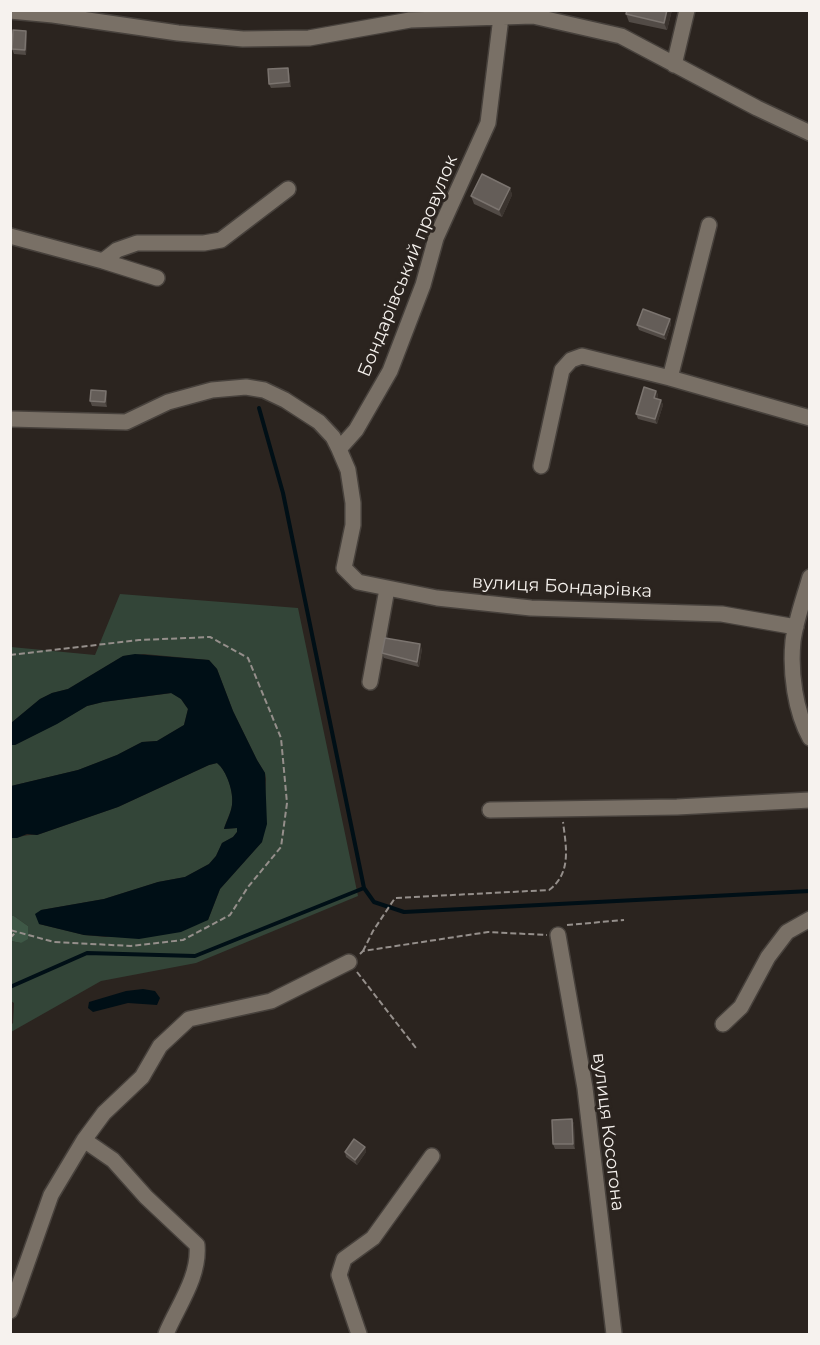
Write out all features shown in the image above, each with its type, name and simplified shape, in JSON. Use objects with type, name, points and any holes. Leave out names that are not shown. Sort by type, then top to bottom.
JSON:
[{"type":"street","points":[[674,65],[687,10]]},
{"type":"street","points":[[10,11],[243,39],[309,38],[410,20],[533,16],[621,36],[757,108],[810,133]]},
{"type":"street","name":"Бондарівський провулок","points":[[339,449],[356,430],[390,371],[423,285],[436,238],[488,123],[501,17]]},
{"type":"street","points":[[103,261],[117,250],[137,243],[204,243],[221,240],[288,189]]},
{"type":"street","points":[[670,378],[710,225]]},
{"type":"street","points":[[10,236],[157,278]]},
{"type":"street","points":[[541,466],[562,370],[571,360],[582,356],[670,378],[810,418]]},
{"type":"street","name":"вулиця Бондарівка","points":[[10,419],[126,422],[168,402],[212,390],[246,387],[264,390],[320,422],[333,437],[339,449],[348,470],[353,503],[353,525],[344,568],[358,582],[437,598],[531,608],[722,614],[796,627]]},
{"type":"street","points":[[810,577],[806,602],[796,627],[793,663],[799,711],[810,738]]},
{"type":"street","points":[[370,682],[387,589]]},
{"type":"street","points":[[490,810],[677,807],[810,800]]},
{"type":"street","points":[[723,1024],[741,1007],[768,957],[787,932],[810,919]]},
{"type":"street","name":"вулиця Косогона","points":[[558,935],[585,1088],[614,1335]]},
{"type":"street","points":[[10,1311],[51,1195],[84,1140],[104,1113],[142,1077],[160,1046],[189,1019],[271,1001],[349,963]]},
{"type":"street","points":[[84,1140],[113,1160],[146,1197],[197,1245],[194,1272],[166,1335]]},
{"type":"street","points":[[359,1335],[339,1275],[344,1259],[373,1238],[432,1156]]},
{"type":"path","points":[[10,655],[140,640],[210,637],[248,658],[281,738],[287,803],[281,847],[248,887],[230,915],[183,940],[131,946],[54,942],[10,930]]},
{"type":"path","points":[[416,1048],[349,963],[363,951],[395,898],[549,890],[556,885],[567,860],[562,809]]},
{"type":"path","points":[[363,951],[488,932],[558,935],[563,925],[624,920]]},
{"type":"path","points":[[10,938],[16,932]]},
{"type":"green space","points":[[120,594],[298,608],[358,896],[196,963],[101,981],[11,1032],[14,1003],[11,1001],[11,941],[21,943],[28,926],[11,916],[11,838],[37,835],[118,807],[209,765],[217,763],[221,767],[232,794],[231,811],[224,829],[237,828],[237,832],[222,843],[209,864],[185,877],[158,882],[104,899],[41,910],[39,924],[84,935],[106,937],[208,920],[220,889],[262,842],[265,773],[233,711],[217,669],[209,660],[144,654],[123,656],[68,689],[40,699],[11,723],[11,647],[95,655]]},
{"type":"green space","points":[[172,693],[181,699],[188,709],[184,725],[157,741],[142,742],[117,755],[78,770],[11,786],[11,745],[56,724],[87,706]]},
{"type":"green space","points":[[11,916],[28,926],[28,939],[21,943],[11,941]]},
{"type":"shaded area","points":[[135,654],[209,660],[217,669],[233,711],[265,773],[267,824],[262,842],[220,889],[208,920],[181,932],[139,939],[84,935],[39,924],[35,914],[41,910],[104,899],[158,882],[185,877],[209,864],[222,843],[237,832],[237,828],[224,829],[231,808],[232,794],[227,777],[217,763],[118,807],[37,835],[27,834],[11,838],[11,786],[78,770],[117,755],[142,742],[157,741],[184,725],[188,709],[181,699],[171,693],[87,706],[57,724],[11,745],[11,723],[40,699],[68,689],[123,656]]},
{"type":"shaded area","points":[[143,989],[155,991],[160,998],[157,1005],[128,1003],[93,1012],[88,1008],[89,1002],[126,991]]},
{"type":"building","points":[[627,10],[667,10],[664,23],[626,14]]},
{"type":"building","points":[[13,30],[26,31],[25,50],[12,49]]},
{"type":"building","points":[[288,68],[289,82],[269,84],[268,69]]},
{"type":"building","points":[[482,174],[510,188],[499,210],[471,196]]},
{"type":"building","points":[[643,309],[670,319],[664,335],[637,325]]},
{"type":"building","points":[[644,387],[656,391],[654,398],[661,400],[655,419],[636,414]]},
{"type":"building","points":[[91,390],[106,391],[105,402],[90,401]]},
{"type":"building","points":[[385,638],[420,644],[417,662],[382,653]]},
{"type":"building","points":[[572,1119],[573,1144],[553,1144],[552,1120]]},
{"type":"building","points":[[354,1139],[365,1147],[355,1160],[345,1152]]},
{"type":"waterway","points":[[259,408],[283,493],[364,888],[374,902],[404,912],[810,891]]},
{"type":"waterway","points":[[10,987],[87,953],[195,956],[364,888]]}]
